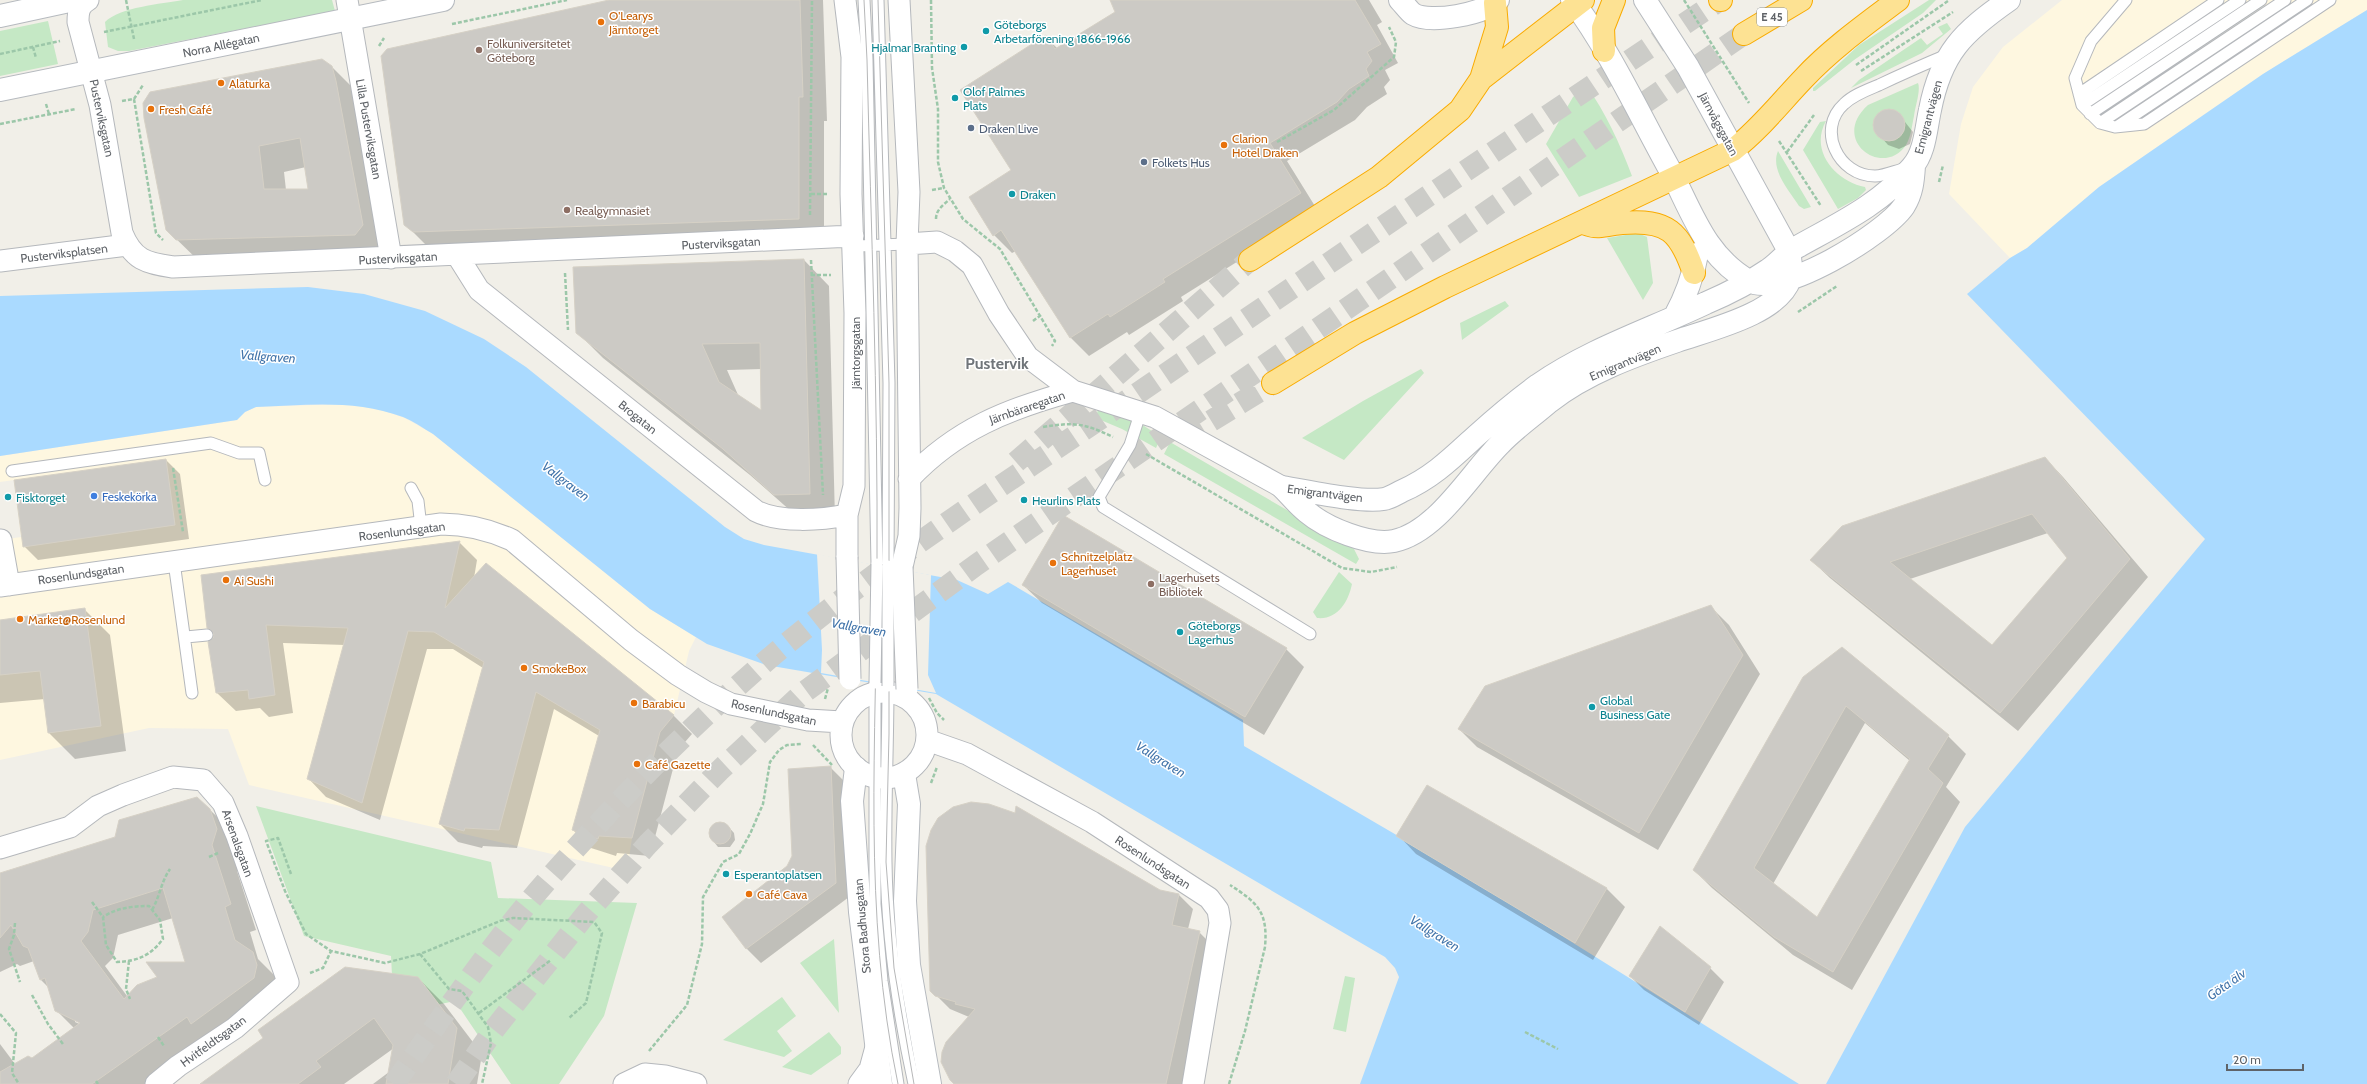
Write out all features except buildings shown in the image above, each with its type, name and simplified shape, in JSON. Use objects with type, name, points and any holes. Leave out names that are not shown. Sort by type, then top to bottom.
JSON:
[{"type":"highway","points":[[1604,51],[1603,28],[1614,0]]},
{"type":"highway","name":"E 45","points":[[1744,34],[1801,0]]},
{"type":"highway","points":[[1273,383],[1362,329],[1514,252],[1733,150],[1764,123],[1804,77],[1853,34],[1898,0]]},
{"type":"highway","points":[[1250,260],[1379,177],[1460,110],[1481,79],[1497,27],[1495,1]]},
{"type":"highway","points":[[1481,79],[1577,2]]},
{"type":"highway","points":[[1581,222],[1594,227],[1623,223],[1654,224],[1670,230],[1678,238],[1687,253],[1694,273]]},
{"type":"street","points":[[0,16],[74,0]]},
{"type":"street","points":[[88,0],[83,3],[78,12],[82,37],[92,72]]},
{"type":"street","name":"Norra Allégatan","points":[[0,90],[92,72],[349,9],[442,0]]},
{"type":"street","name":"Järntorgsgatan","points":[[845,0],[852,57],[851,194],[859,243],[854,486],[848,515],[847,557],[850,680],[847,714]]},
{"type":"street","points":[[889,776],[920,760],[928,740],[924,716],[896,691],[889,566],[909,536],[907,244],[909,192],[899,0]]},
{"type":"street","points":[[1400,0],[1414,14],[1432,18],[1469,14],[1495,1]]},
{"type":"street","name":"Järnvågsgatan","points":[[1646,0],[1688,68],[1789,251]]},
{"type":"street","name":"Emigrantvägen","points":[[1282,487],[1308,513],[1339,531],[1371,541],[1394,541],[1414,533],[1435,517],[1501,443],[1551,401],[1585,378],[1640,354],[1738,320],[1769,306],[1798,276],[1872,235],[1903,207],[1912,189],[1914,166],[1920,152],[1937,79],[1949,54],[1963,37],[1987,16],[2009,0]]},
{"type":"street","points":[[1577,2],[1674,178],[1696,225],[1712,249],[1728,266],[1750,281],[1761,285],[1798,276]]},
{"type":"street","name":"Lilla Pusterviksgatan","points":[[349,9],[391,258]]},
{"type":"street","name":"Pusterviksgatan","points":[[92,72],[100,105],[122,233],[127,245],[140,259],[148,264],[173,268],[810,238],[859,243]]},
{"type":"street","name":"Emigrantvägen","points":[[1282,487],[1357,498],[1385,499],[1413,486],[1450,461],[1521,397],[1562,368],[1627,336],[1705,304],[1770,270],[1789,251],[1850,218],[1882,196],[1914,166]]},
{"type":"street","points":[[1674,316],[1686,296],[1694,273],[1697,252],[1696,225]]},
{"type":"street","name":"Järnbäraregatan","points":[[907,244],[937,242],[955,251],[972,265],[999,314],[1028,357],[1073,391]]},
{"type":"street","name":"Pusterviksplatsen","points":[[0,261],[127,245]]},
{"type":"street","points":[[1789,251],[1791,269],[1798,276]]},
{"type":"street","name":"Brogatan","points":[[457,255],[479,290],[756,511],[767,517],[826,519],[848,515]]},
{"type":"street","points":[[1073,391],[1140,414],[1155,417],[1282,487]]},
{"type":"street","name":"Järnbäraregatan","points":[[909,479],[929,458],[969,430],[1036,401],[1073,391]]},
{"type":"street","name":"Rosenlundsgatan","points":[[4,586],[441,524],[465,524],[491,530],[512,540],[631,640],[678,675],[706,692],[731,704],[818,721],[847,714]]},
{"type":"street","points":[[2,540],[4,586]]},
{"type":"street","points":[[896,691],[866,695],[847,714],[841,743],[844,752],[856,768],[889,776],[909,804],[905,901],[909,965],[922,1082]]},
{"type":"street","name":"Rosenlundsgatan","points":[[928,740],[967,754],[1092,822],[1209,898],[1218,910],[1218,931],[1193,1084]]},
{"type":"street","name":"Stora Badhusgatan","points":[[856,768],[852,801],[863,941],[881,1084]]},
{"type":"street","name":"Arsenalsgatan","points":[[0,848],[70,827],[98,806],[123,794],[173,777],[203,780],[214,791],[226,809],[288,982]]},
{"type":"street","name":"Hvitfeldtsgatan","points":[[156,1084],[178,1066],[235,1028],[288,982]]},
{"type":"street","points":[[859,1084],[870,1069],[876,1047]]},
{"type":"street","points":[[624,1084],[645,1074],[664,1076],[696,1084]]},
{"type":"lane","points":[[864,0],[859,243],[889,566],[896,691],[889,776],[875,904],[877,946],[898,1084]]},
{"type":"lane","points":[[878,0],[889,391],[889,566]]},
{"type":"lane","points":[[2126,0],[2091,41],[2075,78],[2079,94],[2086,110],[2100,123],[2116,127],[2144,124],[2330,0]]},
{"type":"lane","points":[[2079,94],[2218,0]]},
{"type":"lane","points":[[2086,110],[2240,0]]},
{"type":"lane","points":[[2086,110],[2261,0]]},
{"type":"lane","points":[[2100,123],[2285,0]]},
{"type":"lane","points":[[2116,127],[2307,0]]},
{"type":"lane","points":[[1914,166],[1875,176],[1852,170],[1836,151],[1831,140],[1831,125],[1837,112],[1844,103],[1859,94],[1949,54]]},
{"type":"lane","points":[[859,243],[885,245],[907,244]]},
{"type":"lane","points":[[1140,414],[1130,445],[1099,497],[1103,507],[1310,634]]},
{"type":"lane","points":[[12,471],[211,443],[239,453],[259,453],[265,480]]},
{"type":"lane","points":[[411,488],[418,502],[421,527]]},
{"type":"lane","points":[[174,562],[186,637],[192,693]]},
{"type":"lane","points":[[186,637],[207,635]]},
{"type":"path","points":[[0,54],[262,0]]},
{"type":"path","points":[[812,0],[810,238],[822,482]]},
{"type":"path","points":[[931,0],[932,68],[938,109],[938,162],[944,188],[963,219],[1000,249],[1055,341],[1043,367]]},
{"type":"path","points":[[1684,0],[1764,123],[1787,152]]},
{"type":"path","points":[[1855,66],[1948,1],[1947,0]]},
{"type":"path","points":[[1277,142],[1334,110],[1394,57],[1396,42],[1385,20]]},
{"type":"path","points":[[376,50],[384,38]]},
{"type":"path","points":[[0,124],[134,99],[156,233],[166,244]]},
{"type":"path","points":[[1780,142],[1785,137]]},
{"type":"path","points":[[565,269],[569,337]]},
{"type":"path","points":[[1028,324],[1040,315]]},
{"type":"path","points":[[1036,401],[1040,427],[1073,423],[1090,426],[1130,445],[1342,568],[1372,572],[1392,569],[1404,564]]},
{"type":"path","points":[[170,449],[183,532]]},
{"type":"path","points":[[896,691],[937,713],[947,723]]},
{"type":"path","points":[[813,745],[818,721]]},
{"type":"path","points":[[647,1054],[687,1005],[702,944],[703,897],[723,862],[739,854],[750,834],[763,804],[770,762],[779,750],[787,745],[813,745],[834,767]]},
{"type":"path","points":[[291,874],[278,838],[266,841],[285,891],[306,934],[331,951],[385,963],[420,954],[482,926],[506,919],[594,922],[602,933],[586,1003],[569,1018]]},
{"type":"path","points":[[152,910],[158,900],[162,881],[170,869]]},
{"type":"path","points":[[92,902],[103,917],[106,945],[117,962],[133,962],[154,950],[163,939],[160,920],[149,906],[136,906],[112,911],[103,917]]},
{"type":"path","points":[[15,923],[14,935],[9,949],[20,982]]},
{"type":"path","points":[[288,982],[323,968],[331,951]]},
{"type":"path","points":[[420,954],[449,989],[462,991],[488,1027],[491,1043],[482,1084]]},
{"type":"path","points":[[479,1013],[551,960]]},
{"type":"path","points":[[129,961],[126,989],[130,999]]},
{"type":"path","points":[[32,995],[48,1024],[63,1044]]},
{"type":"path","points":[[0,1014],[16,1033],[12,1073],[19,1084]]},
{"type":"path","points":[[1525,1032],[1558,1049]]},
{"type":"shaded area","points":[[2062,0],[2367,0],[2367,10],[2263,74],[2099,187],[2027,248],[2010,258],[1949,194],[1961,124],[1973,87],[2003,47]]},
{"type":"shaded area","points":[[343,404],[378,409],[405,418],[433,434],[650,609],[696,637],[689,651],[674,715],[662,729],[657,726],[657,742],[632,838],[627,871],[249,785],[228,729],[149,728],[0,760],[0,540],[21,537],[14,480],[0,482],[0,456],[237,420],[245,412],[256,407]]},
{"type":"green space","points":[[183,0],[332,0],[335,11],[129,51],[118,51],[108,47],[105,22],[112,17],[141,7]]},
{"type":"green space","points":[[1929,0],[1936,0],[1923,13],[1854,60],[1815,91],[1813,91],[1813,88],[1859,45]]},
{"type":"green space","points":[[48,21],[58,64],[0,76],[0,31]]},
{"type":"green space","points":[[1947,23],[1951,29],[1922,53],[1851,88],[1859,80],[1921,38],[1927,45],[1943,34],[1938,27]]},
{"type":"green space","points":[[1918,83],[1918,99],[1910,135],[1906,145],[1896,154],[1885,158],[1874,157],[1864,151],[1857,142],[1854,131],[1857,118],[1868,105]]},
{"type":"green space","points":[[1586,85],[1612,129],[1632,176],[1579,197],[1546,144],[1573,97]]},
{"type":"green space","points":[[1826,121],[1822,132],[1821,143],[1823,153],[1828,163],[1844,178],[1854,184],[1865,187],[1866,190],[1858,198],[1838,209],[1803,150],[1820,122]]},
{"type":"green space","points":[[1778,151],[1811,207],[1804,209],[1799,206],[1786,187],[1778,173],[1776,165]]},
{"type":"green space","points":[[1638,233],[1647,237],[1653,283],[1643,300],[1607,238]]},
{"type":"green space","points":[[1505,301],[1509,306],[1462,340],[1460,323]]},
{"type":"green space","points":[[1421,369],[1424,373],[1344,460],[1302,438],[1363,401]]},
{"type":"green space","points":[[1098,409],[1135,420],[1161,437],[1156,448],[1122,429],[1096,418]]},
{"type":"green space","points":[[1170,442],[1354,549],[1359,559],[1356,564],[1164,454]]},
{"type":"green space","points":[[1339,572],[1352,584],[1348,598],[1336,613],[1324,618],[1317,618],[1313,612]]},
{"type":"green space","points":[[256,806],[491,862],[498,898],[637,903],[604,1016],[559,1084],[511,1084],[455,1001],[436,1005],[392,975],[391,956],[304,936]]},
{"type":"green space","points":[[834,939],[839,1013],[800,963]]},
{"type":"green space","points":[[1345,976],[1355,978],[1346,1032],[1333,1029]]},
{"type":"green space","points":[[782,997],[796,1016],[777,1031],[792,1051],[784,1057],[723,1040]]},
{"type":"green space","points":[[829,1032],[841,1047],[841,1054],[811,1075],[782,1067]]},
{"type":"water","name":"Göta älv","points":[[2367,10],[2367,1084],[1826,1084],[1965,827],[2205,539],[1967,294],[2010,258],[2027,248],[2099,187],[2263,74]]},
{"type":"water","name":"Vallgraven","points":[[308,287],[364,294],[425,311],[484,339],[526,367],[725,527],[744,539],[764,545],[957,580],[988,594],[1008,582],[1243,720],[1244,746],[1453,868],[1799,1084],[1360,1084],[1399,977],[1395,968],[1385,957],[936,694],[766,665],[707,644],[650,609],[433,434],[403,417],[385,411],[349,405],[330,404],[256,407],[245,412],[237,420],[0,456],[0,296]]},
{"type":"pier","points":[[817,554],[931,575],[928,675],[936,693],[821,673],[822,650]]},
{"type":"tunnel","points":[[394,1084],[505,931],[545,883],[599,823],[654,765],[712,709],[815,620],[951,520],[1720,0]]},
{"type":"tunnel","points":[[456,1084],[493,1031],[586,914],[648,844],[719,771],[803,693],[976,565],[1744,34]]},
{"type":"tunnel","points":[[1016,462],[1250,260]]},
{"type":"tunnel","points":[[1183,438],[1273,383]]},
{"type":"tram line","points":[[864,0],[874,312],[877,502],[874,760],[876,890],[880,955],[887,1020],[898,1084]]},
{"type":"tram line","points":[[878,0],[889,383],[889,734],[886,862],[894,968],[914,1084]]},
{"type":"place","name":"O'Learys Järntorget","points":[[601,22]]},
{"type":"place","name":"Göteborgs Arbetarförening 1866-1966","points":[[986,31]]},
{"type":"place","name":"Hjalmar Branting","points":[[964,47]]},
{"type":"place","name":"Folkuniversitetet Göteborg","points":[[479,50]]},
{"type":"place","name":"Alaturka","points":[[221,83]]},
{"type":"place","name":"Olof Palmes Plats","points":[[955,98]]},
{"type":"place","name":"Fresh Café","points":[[151,109]]},
{"type":"place","name":"Draken Live","points":[[971,128]]},
{"type":"place","name":"Clarion Hotel Draken","points":[[1224,145]]},
{"type":"place","name":"Folkets Hus","points":[[1144,162]]},
{"type":"place","name":"Draken","points":[[1012,194]]},
{"type":"place","name":"Realgymnasiet","points":[[567,210]]},
{"type":"place","name":"Feskekörka","points":[[94,496]]},
{"type":"place","name":"Fisktorget","points":[[8,497]]},
{"type":"place","name":"Heurlins Plats","points":[[1024,500]]},
{"type":"place","name":"Schnitzelplatz Lagerhuset","points":[[1053,563]]},
{"type":"place","name":"Ai Sushi","points":[[226,580]]},
{"type":"place","name":"Lagerhusets Bibliotek","points":[[1151,584]]},
{"type":"place","name":"Market@Rosenlund","points":[[20,619]]},
{"type":"place","name":"Göteborgs Lagerhus","points":[[1180,632]]},
{"type":"place","name":"SmokeBox","points":[[524,668]]},
{"type":"place","name":"Barabicu","points":[[634,703]]},
{"type":"place","name":"Global Business Gate","points":[[1592,707]]},
{"type":"place","name":"Café Gazette","points":[[637,764]]},
{"type":"place","name":"Esperantoplatsen","points":[[726,874]]},
{"type":"place","name":"Café Cava","points":[[749,894]]},
{"type":"district","name":"Pustervik","points":[[997,363]]}]
